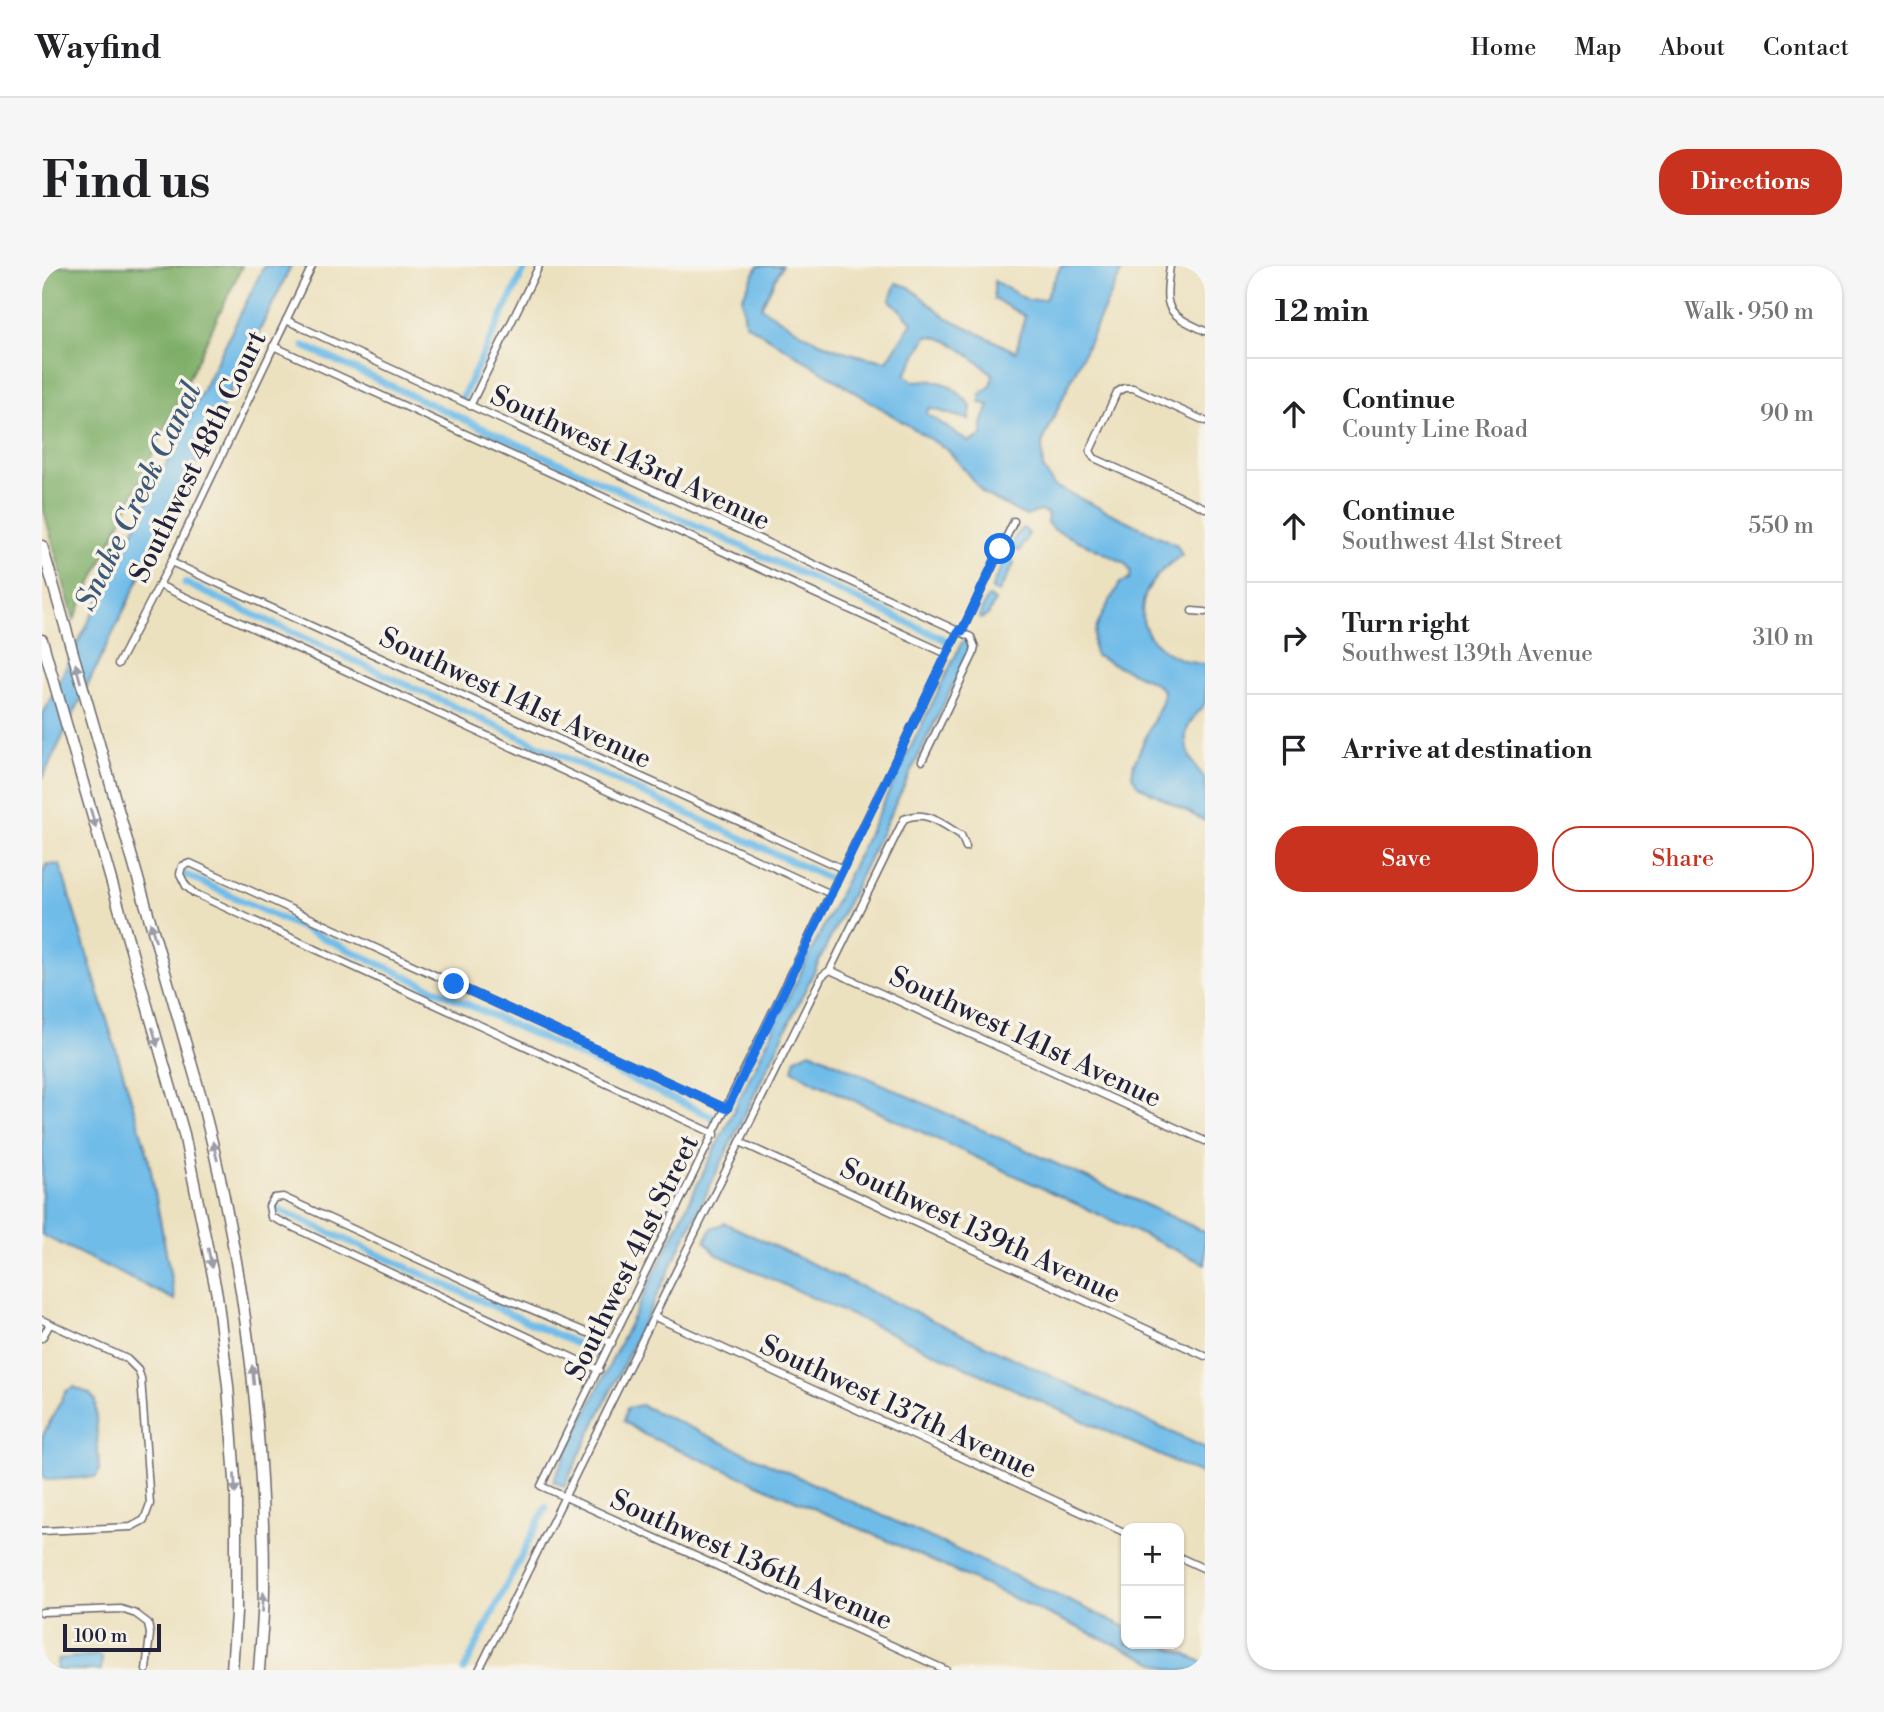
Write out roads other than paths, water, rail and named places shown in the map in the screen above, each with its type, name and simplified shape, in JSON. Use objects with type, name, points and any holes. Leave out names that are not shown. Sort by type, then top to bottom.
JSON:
[{"type":"highway","points":[[42,546],[201,1097],[220,1171],[237,1258],[251,1350],[260,1469],[264,1587],[259,1670]]},
{"type":"highway","points":[[42,640],[184,1133],[217,1295],[228,1386],[236,1493],[236,1614],[232,1670]]},
{"type":"street","name":"Southwest 48th Court","points":[[118,664],[171,562],[312,266]]},
{"type":"street","points":[[470,406],[539,266]]},
{"type":"street","points":[[1170,266],[1166,297],[1171,311],[1180,320],[1205,331]]},
{"type":"street","name":"Southwest 143rd Avenue","points":[[286,320],[960,631]]},
{"type":"street","name":"Southwest 143rd Avenue","points":[[273,346],[947,654]]},
{"type":"street","points":[[1205,421],[1133,388],[1124,387],[1117,392],[1090,451],[1094,458],[1205,508]]},
{"type":"street","name":"Southwest 41st Street","points":[[541,1486],[1014,521]]},
{"type":"street","name":"Southwest 141st Avenue","points":[[171,562],[843,869]]},
{"type":"street","name":"Southwest 141st Avenue","points":[[159,585],[831,894]]},
{"type":"street","points":[[1192,611],[1205,612]]},
{"type":"street","points":[[922,761],[973,655],[975,641],[960,631]]},
{"type":"street","points":[[479,1670],[822,976],[830,970],[904,819],[914,814],[925,815],[961,835],[966,847]]},
{"type":"street","points":[[715,1134],[194,893],[186,886],[180,874],[182,866],[190,863],[727,1109]]},
{"type":"street","name":"Southwest 141st Avenue","points":[[830,970],[1205,1141]]},
{"type":"street","name":"Southwest 139th Avenue","points":[[740,1142],[1205,1356]]},
{"type":"street","points":[[599,1370],[271,1217],[269,1206],[274,1198],[283,1197],[492,1293],[612,1343]]},
{"type":"street","name":"Southwest 137th Avenue","points":[[655,1317],[1121,1531]]},
{"type":"street","points":[[42,1320],[133,1364],[141,1378],[150,1504],[144,1520],[131,1527],[42,1531]]},
{"type":"street","points":[[42,1338],[50,1324]]},
{"type":"street","name":"Southwest 136th Avenue","points":[[541,1486],[946,1670]]},
{"type":"street","points":[[1184,1559],[1205,1569]]},
{"type":"street","points":[[42,1612],[121,1609],[136,1614],[148,1623],[150,1634],[146,1670]]},
{"type":"water","points":[[264,266],[291,266],[42,779],[42,716]]},
{"type":"water","points":[[758,266],[782,266],[761,307],[820,342],[850,353],[887,361],[912,322],[890,300],[896,283],[909,287],[946,317],[1016,352],[1025,316],[994,299],[994,281],[1028,300],[1045,299],[1061,266],[1124,266],[1042,443],[1043,468],[1054,486],[1177,545],[1182,555],[1151,584],[1143,604],[1143,618],[1154,642],[1164,650],[1190,662],[1205,664],[1205,702],[1188,728],[1186,743],[1191,758],[1205,778],[1205,821],[1139,786],[1132,776],[1134,763],[1162,702],[1163,690],[1151,681],[1096,656],[1093,648],[1096,629],[1105,609],[1120,583],[1129,580],[1131,572],[1125,563],[1053,529],[1047,523],[1048,514],[1040,511],[1026,516],[984,494],[949,451],[745,323],[742,298]],"holes":[[[927,336],[936,337],[962,350],[993,374],[991,386],[980,394],[980,403],[989,405],[982,424],[982,436],[969,442],[926,413],[930,408],[969,420],[971,406],[965,399],[946,384],[913,381],[905,375]]]},
{"type":"water","points":[[1023,528],[1029,533],[1020,551],[1011,548],[1018,532]]},
{"type":"water","points":[[1009,558],[1014,564],[998,593],[992,590],[992,587],[1004,560]]},
{"type":"water","points":[[987,598],[995,601],[988,615],[980,619]]},
{"type":"water","points":[[964,640],[968,641],[969,652],[564,1487],[553,1481]]},
{"type":"water","points":[[47,864],[60,865],[148,1155],[175,1300],[42,1235],[42,876]]},
{"type":"water","points":[[810,1051],[1205,1232],[1205,1264],[793,1070],[796,1058]]},
{"type":"water","points":[[725,1223],[1205,1448],[1205,1476],[716,1254],[705,1241],[712,1228]]},
{"type":"water","points":[[74,1387],[90,1394],[95,1400],[99,1471],[96,1477],[47,1480],[43,1476],[42,1437],[66,1391]]},
{"type":"water","points":[[641,1405],[1121,1625],[1121,1647],[884,1539],[643,1434],[624,1421],[627,1408]]},
{"type":"water","points":[[1125,1649],[1173,1649],[1205,1663],[1205,1670],[1171,1670]]},
{"type":"water","points":[[98,1655],[102,1657],[101,1670],[56,1670],[58,1659]]},
{"type":"waterway","points":[[462,398],[526,266]]},
{"type":"waterway","points":[[304,346],[946,640]]},
{"type":"waterway","points":[[185,583],[830,879]]},
{"type":"waterway","points":[[186,875],[715,1118]]},
{"type":"waterway","points":[[273,1207],[599,1354]]},
{"type":"waterway","points":[[464,1670],[546,1507]]},
{"type":"water label","name":"Snake Creek Canal","points":[[138,496]]}]
